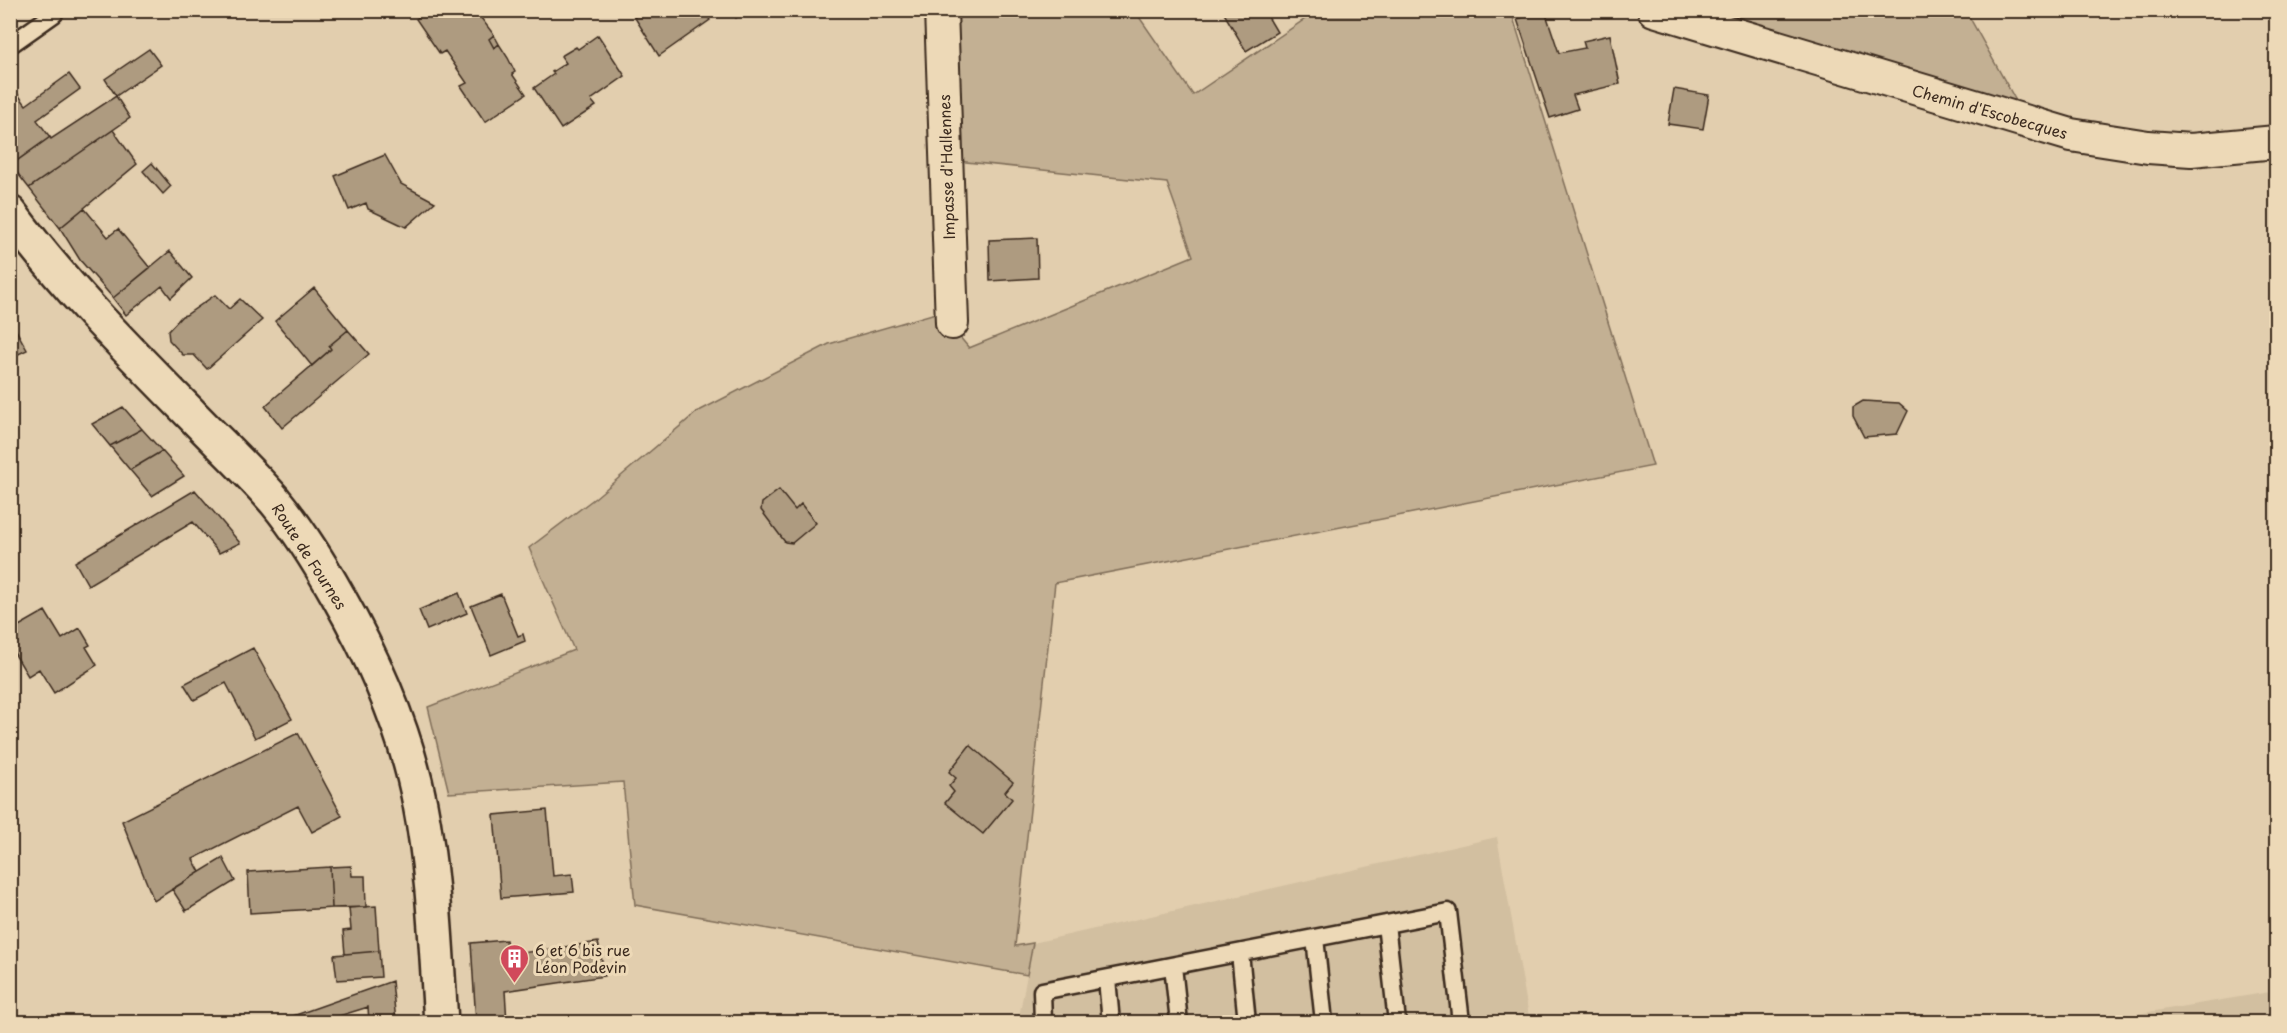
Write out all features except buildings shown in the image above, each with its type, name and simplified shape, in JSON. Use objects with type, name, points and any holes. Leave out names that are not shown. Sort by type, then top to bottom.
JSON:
[{"type":"main road","name":"Route de Fournes","points":[[10,213],[82,301],[243,465],[277,503],[318,563],[362,639],[396,720],[420,804],[433,906],[441,1023]]},
{"type":"street","name":"Impasse d'Hallennes","points":[[941,10],[952,323]]},
{"type":"street","name":"Chemin d'Escobecques","points":[[1654,10],[2071,135],[2148,147],[2191,150],[2277,141]]},
{"type":"lane","points":[[10,45],[54,14]]},
{"type":"lane","points":[[1043,1023],[1042,991],[1448,912],[1461,1023]]},
{"type":"lane","points":[[1386,924],[1397,1023]]},
{"type":"lane","points":[[1315,938],[1324,1023]]},
{"type":"lane","points":[[1240,953],[1247,1023]]},
{"type":"lane","points":[[1173,966],[1179,1023]]},
{"type":"lane","points":[[1107,979],[1112,1023]]},
{"type":"shaded area","points":[[953,11],[1135,11],[1193,95],[1317,11],[1511,11],[1653,466],[1055,583],[1015,946],[1033,943],[1027,975],[635,905],[623,782],[449,793],[428,707],[574,650],[529,548],[595,498],[697,412],[829,344],[939,312],[969,348],[1193,256],[1167,183],[957,161]]},
{"type":"shaded area","points":[[1706,11],[1966,11],[2021,110]]},
{"type":"shaded area","points":[[1497,837],[1530,1022],[1018,1022],[1033,943]]},
{"type":"shaded area","points":[[2276,991],[2276,1022],[2089,1022]]},
{"type":"place","name":"6 et 6 bis rue Léon Podevin","points":[[514,984]]}]
